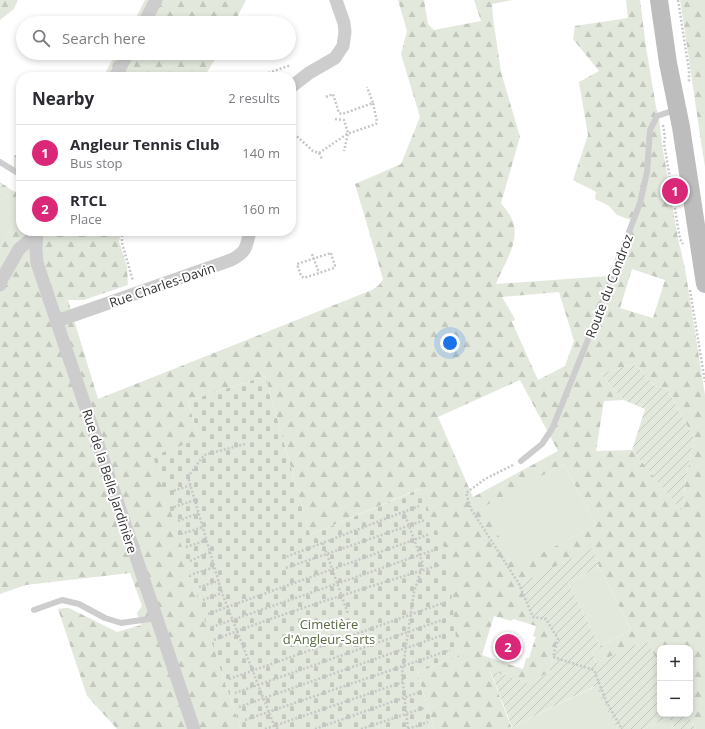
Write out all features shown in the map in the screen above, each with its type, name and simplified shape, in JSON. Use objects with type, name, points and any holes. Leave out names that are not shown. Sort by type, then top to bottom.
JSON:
[{"type":"main road","points":[[659,0],[668,63],[680,127],[697,284]]},
{"type":"street","points":[[148,16],[156,0]]},
{"type":"street","points":[[296,82],[335,58],[343,46],[345,32],[344,23],[336,0]]},
{"type":"street","points":[[118,72],[124,60]]},
{"type":"street","points":[[0,285],[19,249],[34,236]]},
{"type":"street","name":"Rue de la Belle Jardinière","points":[[37,236],[37,263],[194,729]]},
{"type":"street","name":"Rue Charles-Davin","points":[[57,321],[231,260],[242,254],[249,236]]},
{"type":"lane","name":"Route du Condroz","points":[[521,461],[542,444],[552,428],[591,332],[640,203],[647,172],[650,130],[657,116],[676,110]]},
{"type":"lane","points":[[0,162],[16,172]]},
{"type":"lane","points":[[34,610],[62,600],[79,604],[105,618],[120,623],[156,618]]},
{"type":"path","points":[[678,0],[689,70],[688,75]]},
{"type":"path","points":[[270,72],[291,64]]},
{"type":"path","points":[[319,153],[348,133],[376,124],[373,103],[367,87]]},
{"type":"path","points":[[326,97],[333,94],[339,113],[342,114],[348,133],[344,151]]},
{"type":"path","points":[[342,114],[373,103]]},
{"type":"path","points":[[335,119],[344,120]]},
{"type":"path","points":[[296,136],[313,151],[319,153],[322,159]]},
{"type":"path","points":[[665,138],[664,143],[680,238],[683,244]]},
{"type":"path","points":[[122,236],[122,244],[137,293]]},
{"type":"path","points":[[331,253],[335,266],[334,268],[319,273],[304,278],[301,276],[297,264],[331,253]]},
{"type":"path","points":[[312,254],[319,273]]},
{"type":"path","points":[[697,284],[705,382]]},
{"type":"path","points":[[245,444],[204,455],[188,477],[222,593],[268,712],[274,725],[278,729]]},
{"type":"path","points":[[521,461],[485,479],[466,492],[471,510],[519,584],[533,617],[546,620],[558,639],[553,657],[594,670],[606,701],[622,729]]},
{"type":"path","points":[[170,492],[191,485]]},
{"type":"path","points":[[174,507],[195,500]]},
{"type":"path","points":[[283,558],[419,506]]},
{"type":"path","points":[[404,512],[423,564],[414,592],[403,666],[404,697],[408,729],[428,722]]},
{"type":"path","points":[[178,521],[199,513]]},
{"type":"path","points":[[286,568],[425,520]]},
{"type":"path","points":[[181,534],[203,527]]},
{"type":"path","points":[[208,614],[430,534]]},
{"type":"path","points":[[186,546],[207,540]]},
{"type":"path","points":[[323,543],[348,614]]},
{"type":"path","points":[[212,627],[434,550]]},
{"type":"path","points":[[190,560],[210,552]]},
{"type":"path","points":[[214,640],[342,596],[439,565]]},
{"type":"path","points":[[193,574],[215,567]]},
{"type":"path","points":[[199,587],[219,581]]},
{"type":"path","points":[[203,600],[222,593]]},
{"type":"path","points":[[229,679],[446,602]]},
{"type":"path","points":[[235,693],[442,620]]},
{"type":"path","points":[[239,707],[446,634]]},
{"type":"path","points":[[245,720],[450,650]]},
{"type":"path","points":[[265,729],[403,682]]},
{"type":"path","points":[[315,729],[420,692]]},
{"type":"path","points":[[361,729],[424,708]]},
{"type":"green space","points":[[0,0],[18,0],[14,9],[0,20]]},
{"type":"green space","points":[[145,0],[246,0],[238,16],[137,16]]},
{"type":"green space","points":[[398,0],[424,0],[428,24],[434,30],[481,21],[474,0],[512,0],[492,4],[501,72],[520,137],[501,203],[513,222],[515,230],[513,246],[496,284],[608,276],[631,220],[617,215],[609,206],[595,199],[596,192],[573,180],[588,135],[579,82],[599,71],[573,39],[575,26],[628,18],[626,0],[640,0],[646,47],[678,239],[685,268],[705,395],[705,729],[696,729],[689,717],[693,717],[693,645],[657,645],[657,660],[646,641],[596,663],[592,652],[600,646],[631,630],[599,567],[593,549],[519,584],[546,619],[558,639],[549,672],[529,683],[490,671],[512,729],[435,729],[417,673],[458,656],[419,489],[310,535],[265,376],[188,401],[199,439],[220,668],[241,729],[117,729],[87,696],[58,609],[69,608],[117,632],[141,625],[137,613],[142,606],[130,573],[26,585],[0,594],[0,249],[16,218],[16,236],[120,236],[119,241],[127,267],[128,285],[84,300],[68,300],[98,399],[372,290],[379,285],[383,279],[355,184],[401,164],[420,117],[401,54],[407,31]],"holes":[[[632,269],[665,280],[653,318],[620,308]],[[559,292],[574,341],[565,366],[538,380],[512,322],[515,319],[502,297]],[[634,364],[655,386],[667,389],[694,438],[686,478],[682,510],[632,450],[596,451],[604,401],[624,400],[600,374]],[[520,380],[558,451],[473,497],[438,417]],[[564,464],[596,525],[515,567],[483,507]],[[494,616],[511,621],[513,619],[536,626],[533,636],[536,637],[529,658],[526,658],[523,669],[482,655]]]},
{"type":"green space","points":[[680,0],[705,0],[705,167],[699,126]]},
{"type":"green space","points":[[112,60],[215,60],[207,72],[106,72]]},
{"type":"green space","points":[[16,155],[16,173],[14,168],[14,156]]},
{"type":"green space","points":[[0,182],[16,192],[16,201],[0,193]]},
{"type":"green space","points":[[0,193],[16,201],[16,218],[0,249]]},
{"type":"green space","points":[[634,364],[655,386],[667,389],[694,438],[686,478],[682,511],[632,450],[645,409],[624,400],[600,374]]},
{"type":"green space","name":"Cimetière d'Angleur-Sarts","points":[[265,376],[310,535],[420,489],[447,555],[458,656],[417,673],[435,729],[241,729],[220,668],[153,456],[199,439],[188,401]]},
{"type":"green space","points":[[564,464],[596,525],[514,568],[482,507]]},
{"type":"green space","points":[[593,548],[599,567],[568,582],[600,646],[592,652],[596,663],[646,640],[657,660],[657,717],[689,717],[696,729],[674,729],[669,718],[643,729],[617,729],[595,686],[512,727],[490,670],[529,683],[549,672],[558,639],[546,620],[533,617],[519,584]]},
{"type":"green space","points":[[599,567],[631,630],[600,646],[568,582]]},
{"type":"green space","points":[[596,686],[617,729],[512,729],[512,727]]},
{"type":"green space","points":[[669,718],[674,729],[643,729]]},
{"type":"place","name":"Angleur Tennis Club","points":[[675,191]]},
{"type":"place","name":"RTCL","points":[[508,647]]}]
